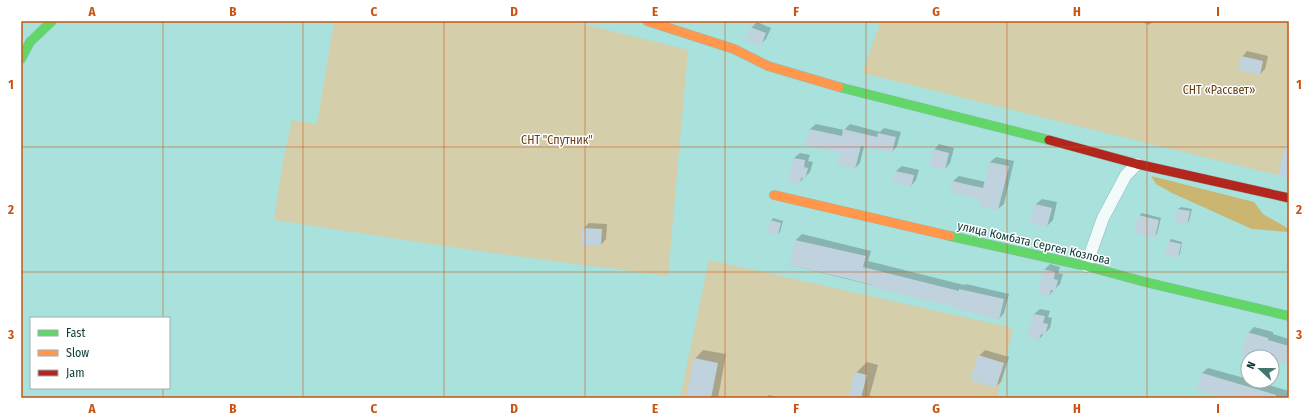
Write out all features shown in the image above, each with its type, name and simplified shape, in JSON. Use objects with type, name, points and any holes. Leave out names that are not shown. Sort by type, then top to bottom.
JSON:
[{"type":"street","points":[[21,59],[30,42],[52,21]]},
{"type":"street","points":[[648,21],[734,49],[768,66],[858,93],[1013,130],[1136,164],[1289,198]]},
{"type":"street","points":[[1086,266],[1103,218],[1126,175],[1136,164]]},
{"type":"street","name":"улица Комбата Сергея Козлова","points":[[774,195],[977,243],[1086,266],[1289,316]]},
{"type":"green space","name":"СНТ \"Спутник\"","points":[[334,21],[571,21],[688,50],[668,276],[471,250],[274,220],[282,166],[292,120],[317,124]]},
{"type":"green space","name":"СНТ «Рассвет»","points":[[881,21],[1289,21],[1289,178],[862,73]]},
{"type":"green space","points":[[709,260],[1013,328],[997,398],[680,398]]},
{"type":"shaded area","points":[[1151,176],[1254,202],[1263,214],[1289,229],[1289,232],[1252,229],[1172,193],[1156,184]]},
{"type":"building","points":[[750,27],[766,33],[761,46],[746,41]]},
{"type":"building","points":[[1241,56],[1263,61],[1260,75],[1238,70]]},
{"type":"building","points":[[809,129],[842,136],[843,129],[877,137],[878,133],[896,137],[892,153],[861,146],[855,169],[837,165],[840,153],[805,145]]},
{"type":"building","points":[[1285,146],[1289,146],[1289,178],[1278,175]]},
{"type":"building","points":[[933,149],[949,153],[945,170],[929,166]]},
{"type":"building","points":[[793,158],[805,160],[804,167],[808,168],[805,179],[801,178],[800,184],[788,181]]},
{"type":"building","points":[[989,162],[1009,166],[998,210],[979,206],[980,200],[950,192],[952,181],[983,188]]},
{"type":"building","points":[[895,171],[914,175],[911,187],[892,182]]},
{"type":"building","points":[[1035,204],[1052,208],[1047,227],[1030,223]]},
{"type":"building","points":[[1178,209],[1190,211],[1187,225],[1174,222]]},
{"type":"building","points":[[1138,215],[1159,220],[1155,238],[1134,233]]},
{"type":"building","points":[[770,220],[781,223],[778,235],[767,233]]},
{"type":"building","points":[[582,228],[602,229],[601,246],[582,245]]},
{"type":"building","points":[[795,240],[866,256],[863,267],[959,291],[959,289],[1004,299],[999,320],[955,307],[872,287],[872,285],[789,265]]},
{"type":"building","points":[[1168,241],[1181,244],[1178,258],[1165,255]]},
{"type":"building","points":[[1043,269],[1055,272],[1054,279],[1058,280],[1055,291],[1051,290],[1049,296],[1038,293]]},
{"type":"building","points":[[1033,314],[1045,316],[1043,323],[1048,324],[1045,335],[1041,334],[1039,340],[1027,337]]},
{"type":"building","points":[[1247,332],[1268,338],[1268,340],[1289,346],[1289,364],[1280,362],[1280,349],[1243,349]]},
{"type":"building","points":[[978,355],[1004,363],[996,388],[970,380]]},
{"type":"building","points":[[694,358],[718,363],[711,398],[686,398]]},
{"type":"building","points":[[855,372],[867,375],[861,398],[848,398]]},
{"type":"building","points":[[1202,373],[1240,384],[1240,389],[1256,389],[1276,395],[1276,398],[1226,398],[1197,390]]},
{"type":"traffic: fast","points":[[21,59],[30,42],[52,21]]},
{"type":"traffic: fast","points":[[839,87],[1049,140]]},
{"type":"traffic: fast","points":[[950,236],[1086,266],[1145,282],[1289,316]]},
{"type":"traffic: slow","points":[[647,21],[734,49],[768,66],[839,87]]},
{"type":"traffic: slow","points":[[774,195],[950,236]]},
{"type":"traffic: jam","points":[[1049,140],[1137,164],[1289,198]]}]
